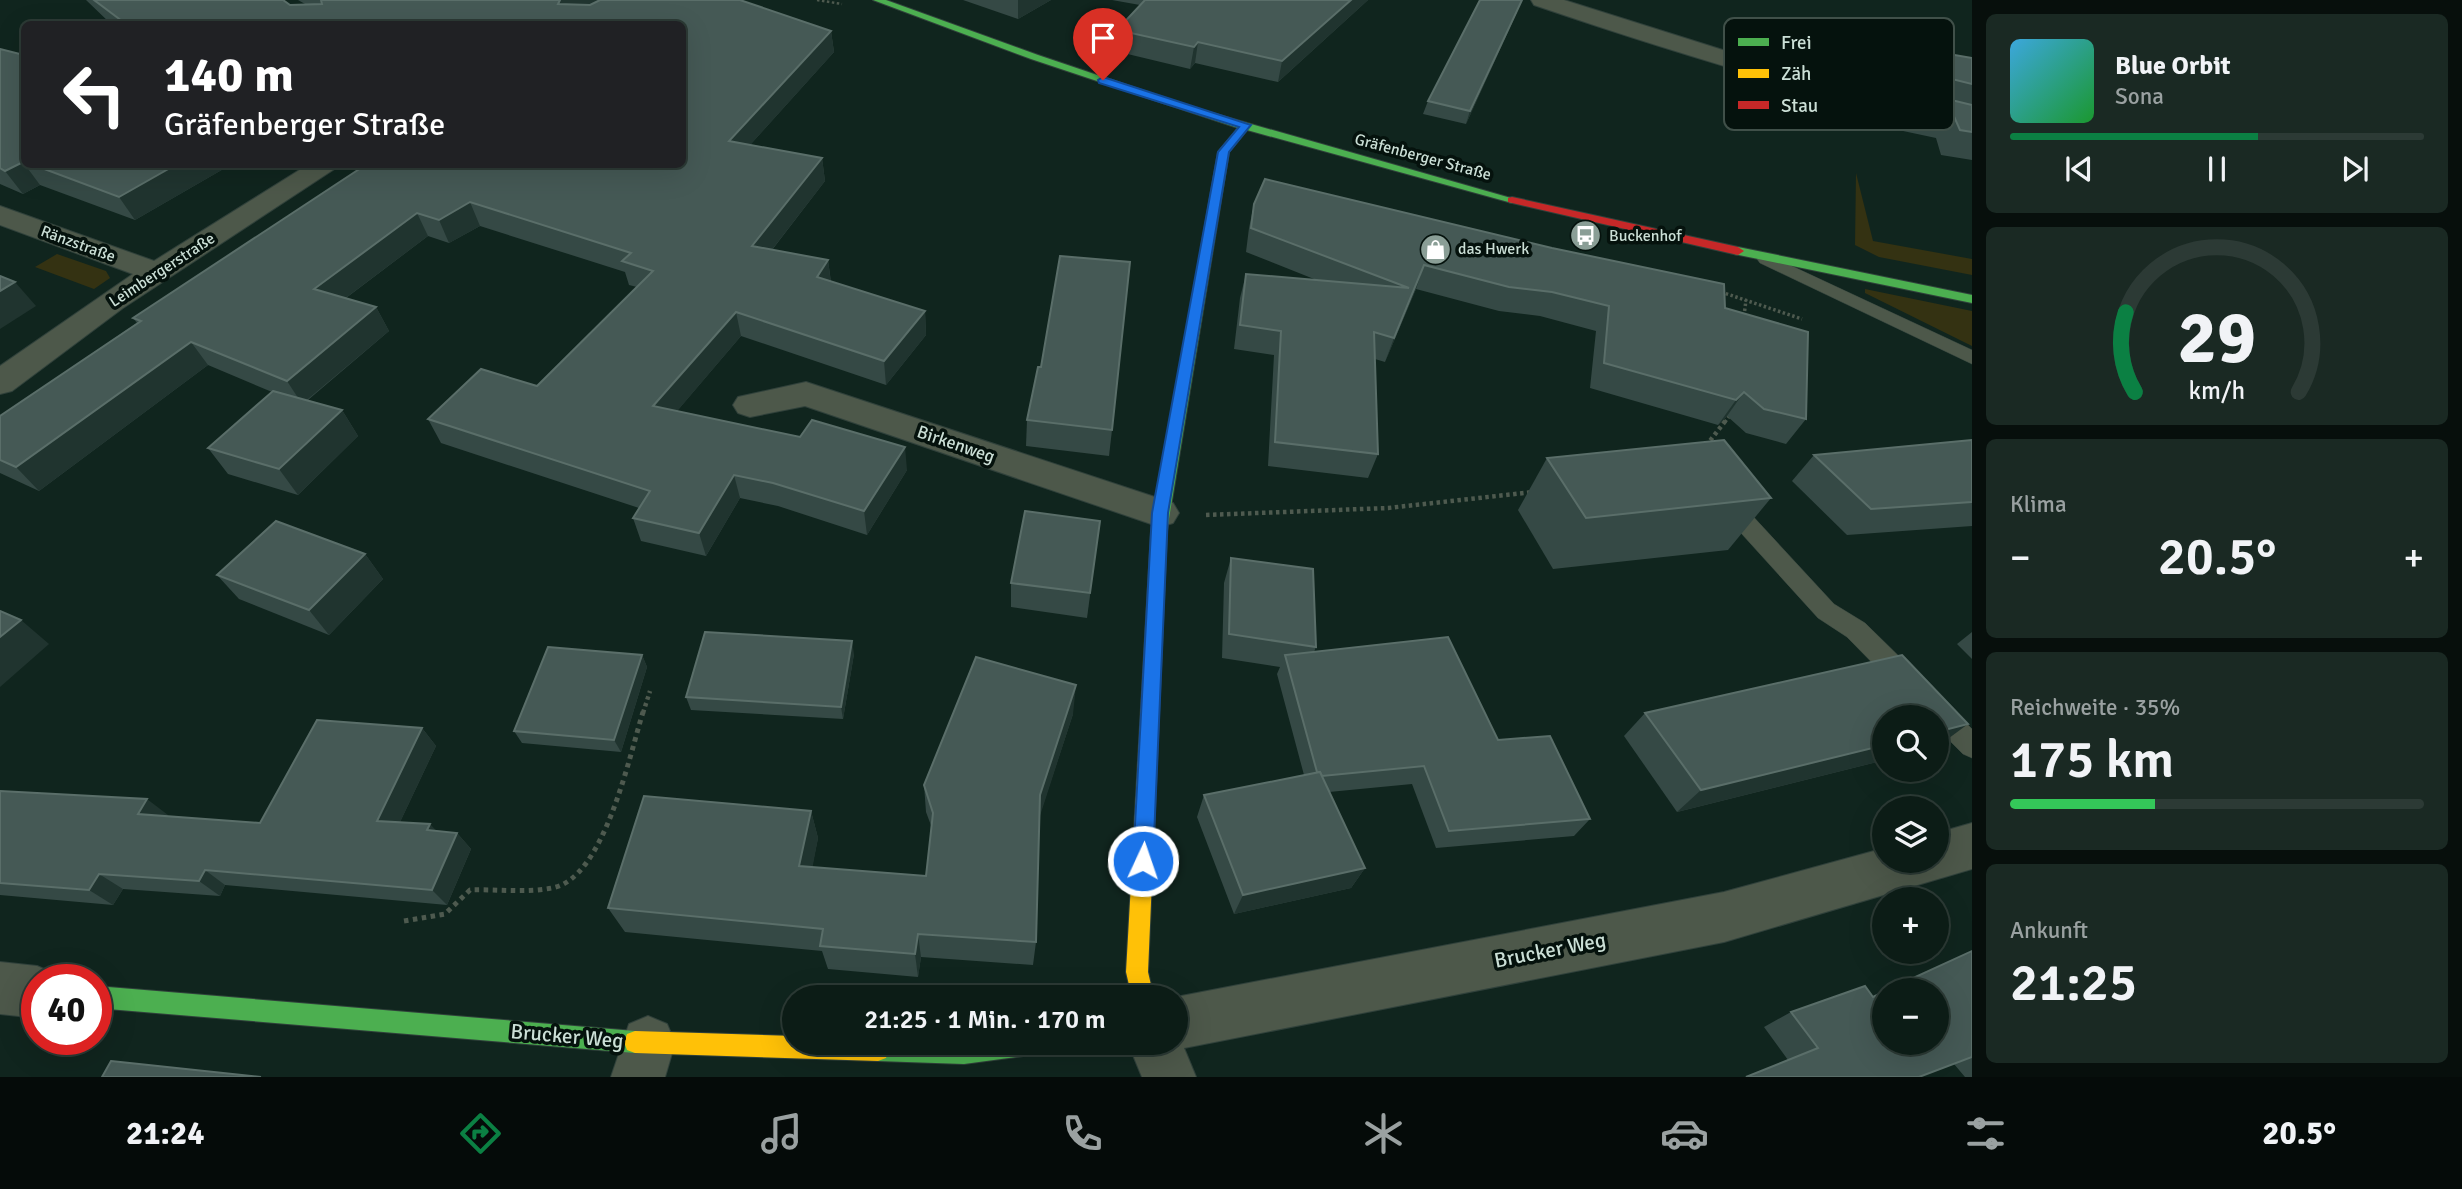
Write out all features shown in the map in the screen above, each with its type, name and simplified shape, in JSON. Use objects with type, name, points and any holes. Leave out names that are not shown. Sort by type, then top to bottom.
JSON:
[{"type":"street","name":"Gräfenberger Straße","points":[[878,0],[1027,56],[1245,125],[1556,210],[1756,255],[1972,299]]},
{"type":"street","points":[[1542,0],[1724,61]]},
{"type":"street","points":[[1954,119],[1972,123]]},
{"type":"street","points":[[1140,985],[1137,972],[1160,513],[1224,152],[1245,125]]},
{"type":"street","name":"Leimbergerstraße","points":[[0,383],[156,272],[323,168]]},
{"type":"street","name":"Ränzstraße","points":[[0,215],[156,272]]},
{"type":"street","name":"Birkenweg","points":[[750,405],[806,394],[1160,513]]},
{"type":"street","name":"Brucker Weg","points":[[1188,1021],[1724,917],[1953,853]]},
{"type":"street","points":[[0,988],[21,990]]},
{"type":"street","name":"Brucker Weg","points":[[112,999],[643,1060],[872,1055]]},
{"type":"street","points":[[1160,1055],[1169,1077]]},
{"type":"lane","points":[[1756,255],[1972,358]]},
{"type":"lane","points":[[1691,464],[1826,611],[1856,630],[1972,746]]},
{"type":"path","points":[[817,0],[849,4]]},
{"type":"path","points":[[1744,318],[1746,300]]},
{"type":"path","points":[[1691,464],[1730,418],[1732,405]]},
{"type":"path","points":[[1160,513],[1195,516],[1388,508],[1534,491]]},
{"type":"path","points":[[404,921],[445,914],[470,890],[554,888],[584,869],[603,838],[650,691]]},
{"type":"shaded area","points":[[1856,173],[1873,241],[1972,259],[1972,275],[1879,257],[1855,245]]},
{"type":"shaded area","points":[[57,254],[106,271],[110,278],[94,289],[35,267]]},
{"type":"shaded area","points":[[1865,289],[1972,311],[1972,346],[1865,293]]},
{"type":"building","points":[[94,0],[283,0],[290,5],[322,4],[321,0],[560,0],[558,4],[590,5],[600,0],[740,0],[831,31],[729,141],[822,158],[752,246],[828,260],[817,277],[925,311],[884,361],[736,312],[653,406],[800,437],[812,420],[905,447],[864,511],[773,483],[734,475],[699,533],[633,518],[650,491],[428,419],[481,369],[537,386],[653,271],[622,261],[631,253],[470,202],[439,220],[417,213],[314,289],[376,307],[287,381],[191,342],[16,467],[0,460],[0,416],[141,321],[133,318],[361,168],[686,168],[686,21],[122,21]]},
{"type":"building","points":[[1145,0],[1351,0],[1282,61],[1198,42],[1194,47],[1117,30]]},
{"type":"building","points":[[1480,0],[1522,0],[1470,111],[1428,101]]},
{"type":"building","points":[[0,49],[21,54],[21,163],[5,171],[0,168]]},
{"type":"building","points":[[1954,55],[1972,58],[1972,84],[1954,80]]},
{"type":"building","points":[[1954,101],[1972,105],[1972,132],[1960,130],[1954,116]]},
{"type":"building","points":[[42,168],[170,168],[119,197]]},
{"type":"building","points":[[1265,179],[1552,248],[1724,284],[1725,308],[1808,332],[1806,419],[1764,409],[1744,392],[1736,400],[1604,363],[1609,306],[1552,292],[1509,287],[1424,265],[1394,338],[1374,332],[1378,454],[1275,442],[1281,331],[1240,325],[1246,274],[1409,288],[1251,228],[1254,204]]},
{"type":"building","points":[[1060,256],[1130,262],[1112,430],[1027,420],[1038,367],[1041,367]]},
{"type":"building","points":[[0,276],[15,282],[0,291]]},
{"type":"building","points":[[273,391],[342,410],[279,469],[208,448]]},
{"type":"building","points":[[1724,440],[1771,498],[1586,518],[1547,458]]},
{"type":"building","points":[[1972,440],[1972,502],[1871,509],[1814,455]]},
{"type":"building","points":[[1025,511],[1100,521],[1090,593],[1011,583]]},
{"type":"building","points":[[276,521],[365,554],[309,610],[217,575]]},
{"type":"building","points":[[1231,558],[1313,569],[1316,647],[1229,634]]},
{"type":"building","points":[[0,611],[21,620],[0,637]]},
{"type":"building","points":[[705,632],[852,641],[841,707],[686,697]]},
{"type":"building","points":[[1448,637],[1498,740],[1550,736],[1590,819],[1449,831],[1424,766],[1322,776],[1317,772],[1285,655]]},
{"type":"building","points":[[548,647],[642,655],[614,740],[514,731]]},
{"type":"building","points":[[1902,655],[1968,724],[1949,729],[1949,705],[1872,705],[1872,748],[1701,790],[1645,713]]},
{"type":"building","points":[[976,657],[1076,685],[1040,795],[1036,942],[918,934],[915,954],[820,946],[823,929],[608,908],[644,796],[811,811],[799,866],[926,876],[933,813],[924,785]]},
{"type":"building","points":[[317,720],[422,728],[377,821],[430,824],[427,830],[457,833],[432,890],[205,870],[199,881],[99,874],[89,890],[0,883],[0,791],[147,799],[138,814],[260,823]]},
{"type":"building","points":[[1320,772],[1365,868],[1243,895],[1204,795]]},
{"type":"building","points":[[1972,951],[1972,1057],[1919,1077],[1746,1077],[1818,1048],[1791,1012],[1865,986],[1872,996],[1872,1055],[1949,1055],[1949,978],[1913,978],[1949,964],[1949,962]]},
{"type":"building","points":[[111,1061],[261,1077],[102,1077]]},
{"type":"traffic: fast","points":[[878,0],[1034,57],[1192,110],[1351,158],[1512,200]]},
{"type":"traffic: fast","points":[[1159,531],[1224,152],[1246,125]]},
{"type":"traffic: fast","points":[[1738,251],[1972,299]]},
{"type":"traffic: fast","points":[[112,998],[635,1042]]},
{"type":"traffic: slow","points":[[1140,985],[1137,972],[1159,531]]},
{"type":"traffic: slow","points":[[635,1042],[782,1047]]},
{"type":"traffic: jam","points":[[1512,200],[1738,251]]},
{"type":"place","name":"Buckenhof","points":[[1586,236]]},
{"type":"place","name":"das Hwerk","points":[[1435,249]]},
{"type":"route","points":[[1103,80],[1245,125],[1224,152],[1160,513],[1143,861]]}]
